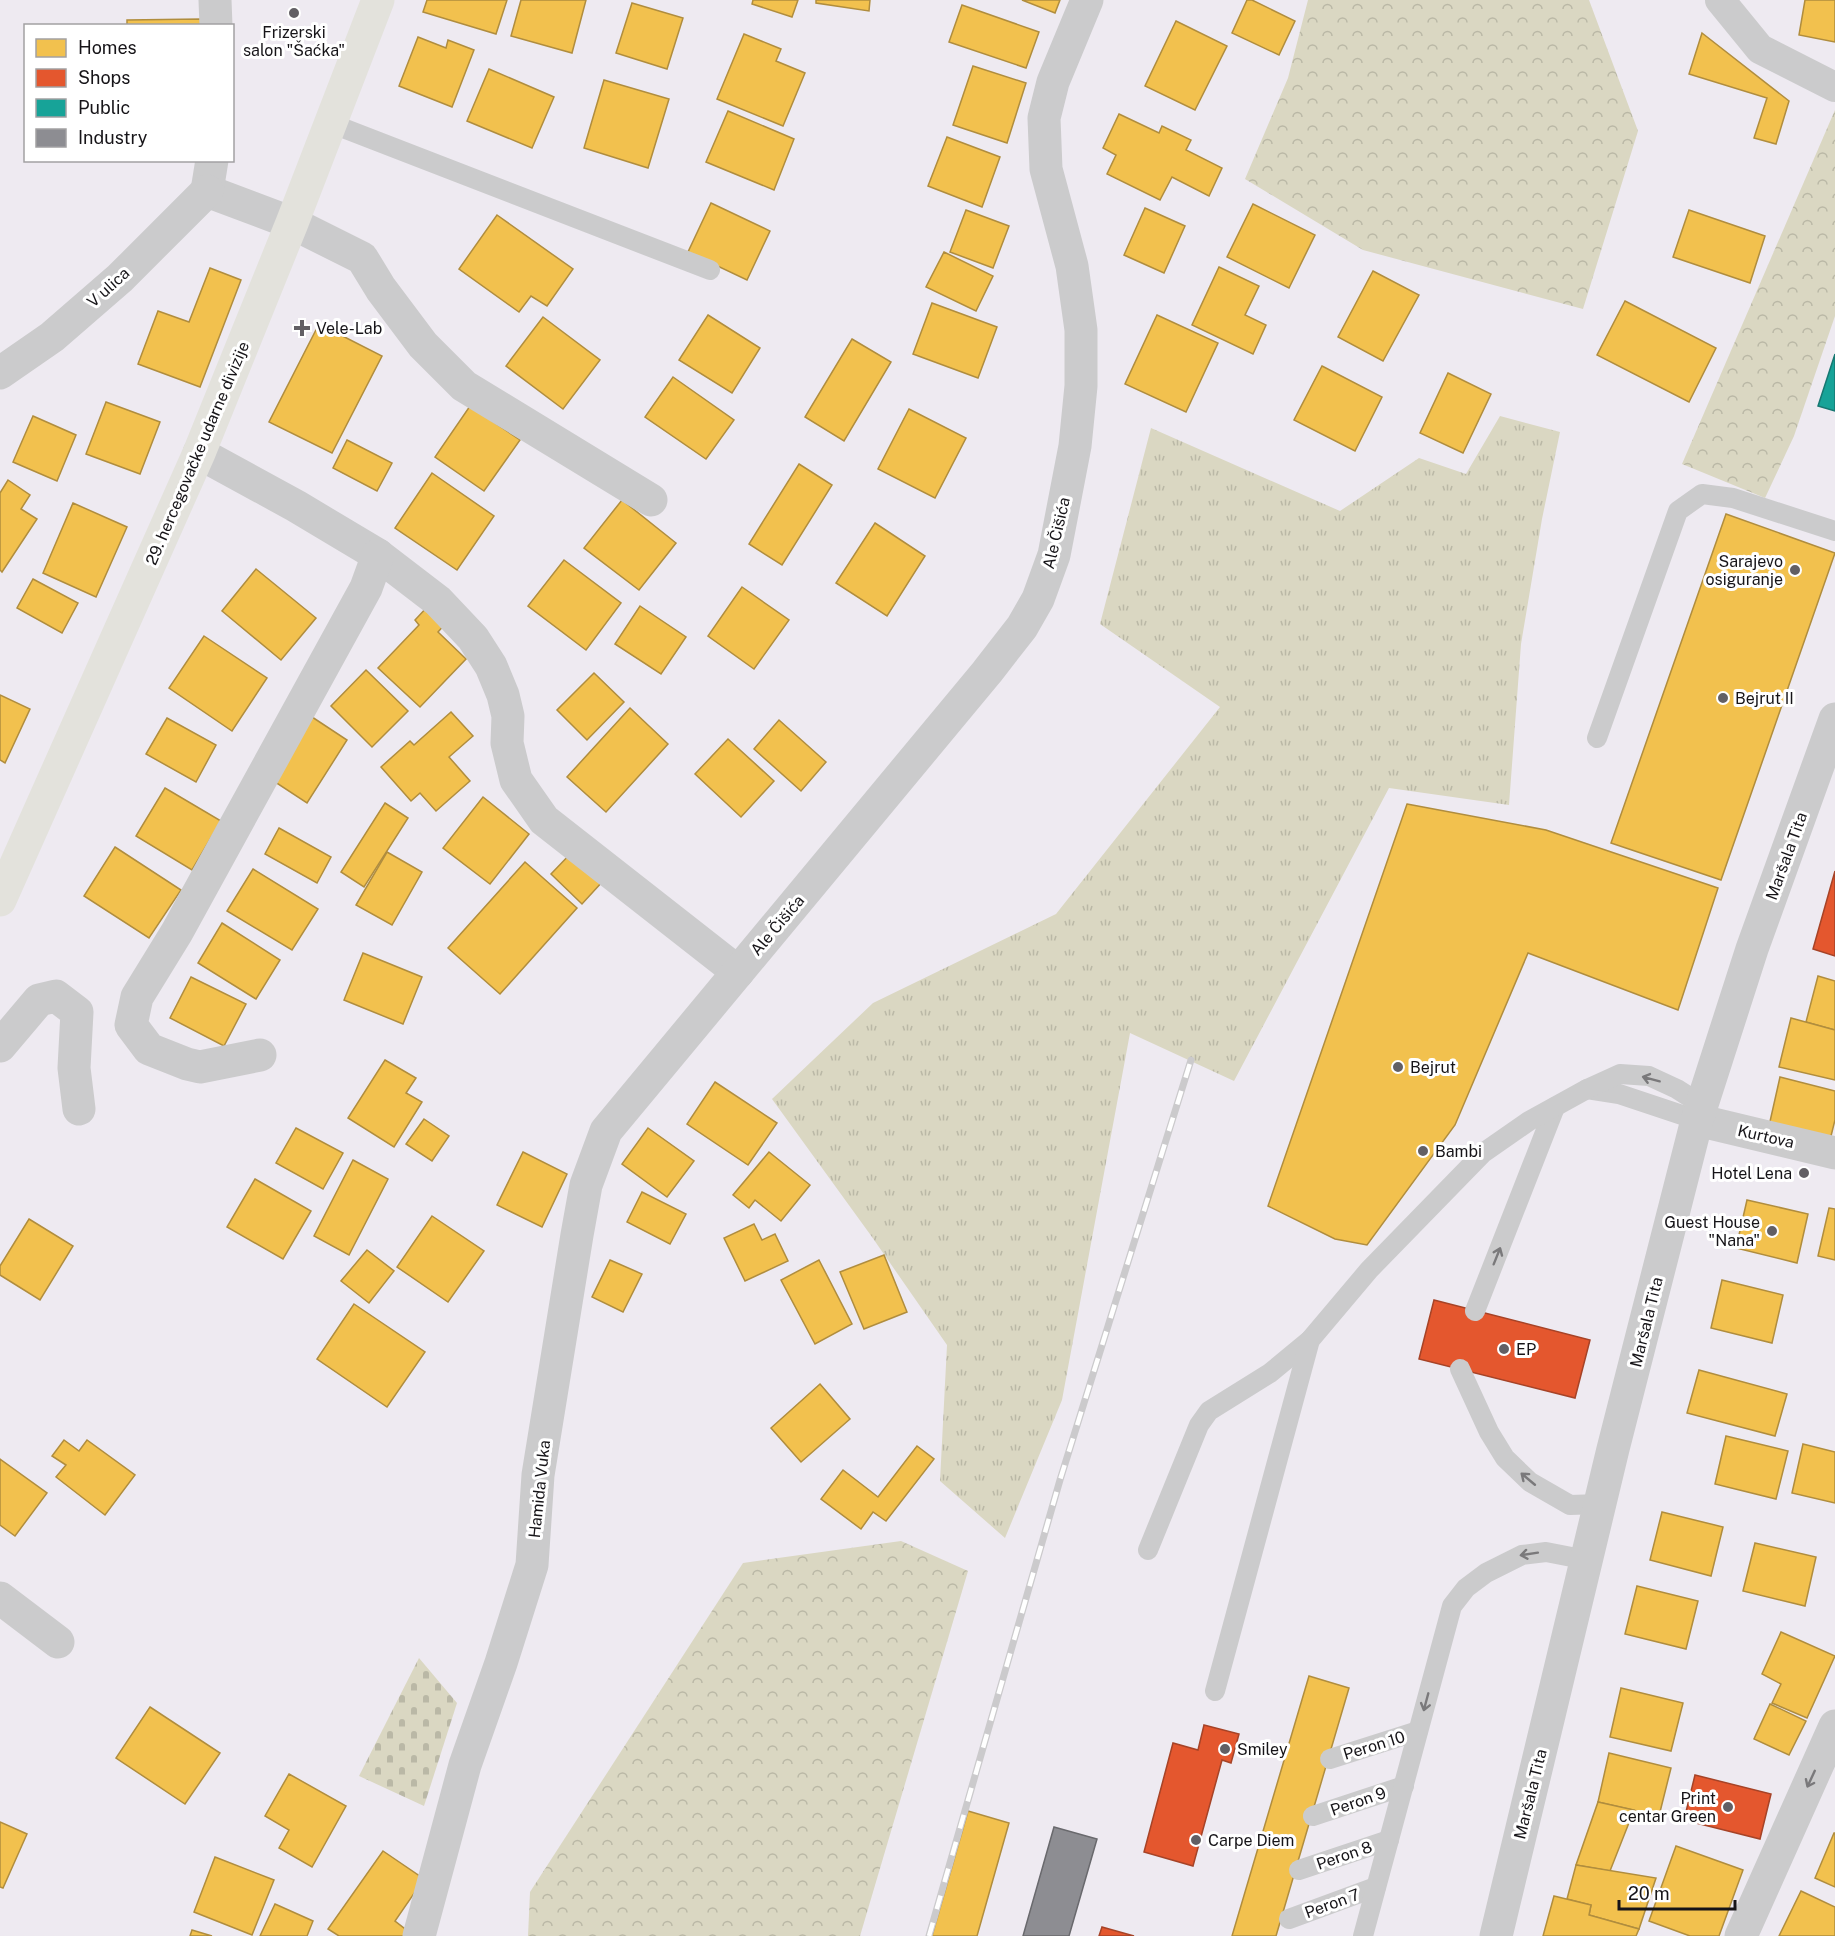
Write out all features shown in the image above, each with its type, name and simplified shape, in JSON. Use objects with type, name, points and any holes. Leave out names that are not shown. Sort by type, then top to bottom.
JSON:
[{"type":"main road","name":"29. hercegovačke udarne divizije","points":[[0,900],[199,453],[292,223],[378,0]]},
{"type":"street","points":[[215,0],[216,24]]},
{"type":"street","name":"Ale Čišića","points":[[669,1055],[1022,627],[1038,599],[1054,555],[1076,436],[1082,386],[1081,330],[1072,266],[1047,169],[1044,118],[1053,82],[1087,0]]},
{"type":"street","points":[[1720,0],[1760,49],[1835,87]]},
{"type":"street","points":[[210,176],[292,223],[362,258],[381,289],[423,345],[464,386],[651,500]]},
{"type":"street","name":"V ulica","points":[[0,373],[52,338],[120,278],[210,176]]},
{"type":"street","points":[[199,453],[296,506],[378,555],[438,601],[473,638],[491,666],[508,716],[507,743],[516,780],[544,820],[738,972]]},
{"type":"street","points":[[260,1055],[200,1067],[149,1049],[131,1024],[137,997],[177,932],[366,588],[378,555]]},
{"type":"street","name":"Maršala Tita","points":[[1496,1936],[1600,1504],[1700,1112],[1752,949],[1835,719]]},
{"type":"street","points":[[0,1046],[39,1000],[56,996],[70,1007],[76,1012],[74,1068],[79,1109]]},
{"type":"street","name":"Hamida Vuka","points":[[419,1936],[465,1765],[532,1565],[538,1475],[586,1185],[606,1131],[669,1055]]},
{"type":"street","name":"Kurtova","points":[[1700,1112],[1835,1153]]},
{"type":"street","points":[[0,1598],[58,1642]]},
{"type":"street","points":[[1741,1936],[1835,1726]]},
{"type":"lane","points":[[330,123],[710,270]]},
{"type":"lane","points":[[1597,738],[1678,511],[1702,494],[1733,498],[1835,531]]},
{"type":"lane","points":[[1148,1551],[1198,1425],[1209,1411],[1270,1373],[1310,1340],[1369,1270],[1483,1153],[1528,1121],[1620,1074],[1649,1076],[1677,1089],[1700,1112]]},
{"type":"lane","points":[[1475,1311],[1555,1107]]},
{"type":"lane","points":[[1215,1691],[1310,1340]]},
{"type":"lane","points":[[1460,1369],[1489,1432],[1505,1458],[1530,1482],[1570,1505],[1600,1504]]},
{"type":"lane","points":[[1363,1936],[1452,1606],[1466,1588],[1486,1573],[1522,1555],[1546,1552],[1587,1560]]},
{"type":"lane","name":"Peron 10","points":[[1330,1759],[1418,1731]]},
{"type":"lane","name":"Peron 9","points":[[1313,1816],[1404,1786]]},
{"type":"lane","name":"Peron 8","points":[[1299,1870],[1389,1840]]},
{"type":"lane","name":"Peron 7","points":[[1289,1919],[1376,1887]]},
{"type":"green space","points":[[1308,0],[1589,0],[1638,131],[1583,309],[1363,250],[1245,179],[1288,78]]},
{"type":"green space","points":[[1835,110],[1835,316],[1794,436],[1765,498],[1682,464]]},
{"type":"green space","points":[[1500,416],[1560,432],[1542,519],[1521,644],[1509,805],[1389,788],[1234,1081],[1130,1033],[1062,1400],[1005,1538],[940,1481],[947,1345],[772,1099],[873,1003],[1056,914],[1220,707],[1100,624],[1151,428],[1340,511],[1419,458],[1466,474]]},
{"type":"green space","points":[[901,1541],[968,1571],[860,1936],[528,1936],[530,1892],[743,1563]]},
{"type":"green space","points":[[419,1658],[457,1703],[424,1806],[359,1776]]},
{"type":"building: Homes","points":[[427,0],[507,0],[496,34],[423,12]]},
{"type":"building: Homes","points":[[521,0],[586,0],[572,53],[511,36]]},
{"type":"building: Homes","points":[[753,0],[798,0],[792,17],[752,4]]},
{"type":"building: Homes","points":[[816,0],[870,0],[869,11],[816,3]]},
{"type":"building: Homes","points":[[1022,0],[1060,0],[1055,13]]},
{"type":"building: Homes","points":[[1247,0],[1252,0],[1295,21],[1279,55],[1232,33]]},
{"type":"building: Homes","points":[[1805,0],[1835,0],[1835,42],[1799,35]]},
{"type":"building: Homes","points":[[632,3],[683,18],[667,69],[616,53]]},
{"type":"building: Homes","points":[[962,5],[1039,32],[1026,68],[949,42]]},
{"type":"building: Homes","points":[[201,19],[201,24],[127,24],[127,20]]},
{"type":"building: Homes","points":[[1176,21],[1227,46],[1195,110],[1145,86]]},
{"type":"building: Homes","points":[[1702,33],[1789,101],[1776,144],[1754,138],[1767,98],[1689,74]]},
{"type":"building: Homes","points":[[744,34],[781,49],[776,61],[805,73],[783,126],[717,99]]},
{"type":"building: Homes","points":[[418,37],[446,48],[448,40],[474,50],[452,107],[399,86]]},
{"type":"building: Homes","points":[[973,66],[1026,83],[1007,143],[953,125]]},
{"type":"building: Homes","points":[[489,69],[554,97],[532,148],[467,121]]},
{"type":"building: Homes","points":[[604,80],[669,99],[648,168],[584,148]]},
{"type":"building: Homes","points":[[728,111],[794,139],[774,190],[706,162]]},
{"type":"building: Homes","points":[[1119,114],[1159,133],[1162,126],[1191,140],[1186,150],[1222,168],[1209,196],[1172,177],[1160,200],[1107,174],[1116,155],[1103,148]]},
{"type":"building: Homes","points":[[947,137],[1000,157],[982,207],[928,186]]},
{"type":"building: Homes","points":[[711,203],[770,231],[747,280],[688,252]]},
{"type":"building: Homes","points":[[1253,204],[1315,235],[1289,288],[1227,257]]},
{"type":"building: Homes","points":[[1145,208],[1185,226],[1164,273],[1124,255]]},
{"type":"building: Homes","points":[[966,210],[1009,226],[993,268],[950,252]]},
{"type":"building: Homes","points":[[1689,210],[1765,236],[1750,283],[1673,257]]},
{"type":"building: Homes","points":[[497,215],[573,269],[547,306],[531,296],[519,312],[459,269]]},
{"type":"building: Homes","points":[[944,252],[993,276],[976,311],[926,287]]},
{"type":"building: Homes","points":[[1219,267],[1259,286],[1245,315],[1266,325],[1253,354],[1192,325]]},
{"type":"building: Homes","points":[[210,268],[241,280],[200,387],[138,364],[158,311],[189,322]]},
{"type":"building: Homes","points":[[1373,271],[1419,295],[1383,361],[1338,337]]},
{"type":"building: Homes","points":[[1625,301],[1716,348],[1689,402],[1597,355]]},
{"type":"building: Homes","points":[[932,303],[997,327],[978,378],[913,354]]},
{"type":"building: Homes","points":[[708,315],[760,348],[732,393],[679,360]]},
{"type":"building: Homes","points":[[1157,315],[1218,343],[1186,412],[1125,384]]},
{"type":"building: Homes","points":[[543,317],[600,360],[563,409],[506,366]]},
{"type":"building: Homes","points":[[319,324],[382,356],[332,453],[269,422]]},
{"type":"building: Homes","points":[[852,339],[891,362],[844,441],[805,417]]},
{"type":"building: Homes","points":[[1322,366],[1382,397],[1355,451],[1294,420]]},
{"type":"building: Homes","points":[[1448,373],[1491,394],[1463,453],[1420,433]]},
{"type":"building: Homes","points":[[673,377],[734,420],[706,459],[645,417]]},
{"type":"building: Homes","points":[[106,402],[160,422],[140,474],[86,454]]},
{"type":"building: Homes","points":[[470,406],[520,440],[484,491],[435,457]]},
{"type":"building: Homes","points":[[909,409],[966,438],[935,498],[878,469]]},
{"type":"building: Homes","points":[[33,416],[76,435],[57,481],[13,462]]},
{"type":"building: Homes","points":[[347,440],[392,463],[377,491],[333,468]]},
{"type":"building: Homes","points":[[799,464],[832,485],[782,565],[749,544]]},
{"type":"building: Homes","points":[[432,473],[494,516],[457,570],[395,528]]},
{"type":"building: Homes","points":[[8,480],[30,495],[21,509],[37,519],[2,572],[0,570],[0,493]]},
{"type":"building: Homes","points":[[622,500],[676,543],[639,590],[584,548]]},
{"type":"building: Homes","points":[[73,503],[127,527],[96,597],[43,573]]},
{"type":"building: Homes","name":"Bejrut II","points":[[1726,514],[1835,553],[1721,880],[1611,843]]},
{"type":"building: Homes","points":[[875,523],[925,556],[887,616],[836,583]]},
{"type":"building: Homes","points":[[564,560],[621,603],[586,650],[528,606]]},
{"type":"building: Homes","points":[[256,569],[316,618],[281,660],[222,611]]},
{"type":"building: Homes","points":[[33,579],[78,603],[62,633],[17,608]]},
{"type":"building: Homes","points":[[742,587],[789,620],[754,669],[708,636]]},
{"type":"building: Homes","points":[[429,605],[447,622],[438,632],[466,659],[420,707],[378,668],[419,625],[415,620]]},
{"type":"building: Homes","points":[[640,606],[686,637],[661,674],[615,644]]},
{"type":"building: Homes","points":[[204,636],[267,678],[232,731],[169,688]]},
{"type":"building: Homes","points":[[366,670],[408,711],[372,747],[331,706]]},
{"type":"building: Homes","points":[[594,673],[624,702],[587,740],[557,710]]},
{"type":"building: Homes","points":[[0,695],[30,709],[5,763],[0,760]]},
{"type":"building: Homes","points":[[630,708],[668,744],[606,812],[567,777]]},
{"type":"building: Homes","points":[[451,712],[473,736],[449,757],[470,781],[436,811],[420,793],[411,801],[381,767],[410,741],[414,745]]},
{"type":"building: Homes","points":[[309,715],[347,740],[307,803],[269,778]]},
{"type":"building: Homes","points":[[167,718],[216,745],[196,782],[146,754]]},
{"type":"building: Homes","points":[[779,720],[826,762],[801,791],[754,749]]},
{"type":"building: Homes","points":[[728,739],[774,781],[741,817],[695,774]]},
{"type":"building: Homes","points":[[165,788],[221,821],[192,870],[136,836]]},
{"type":"building: Homes","points":[[483,797],[529,834],[490,884],[443,848]]},
{"type":"building: Homes","points":[[385,803],[408,818],[364,887],[341,872]]},
{"type":"building: Homes","name":"Bejrut","points":[[1407,804],[1546,830],[1718,888],[1678,1010],[1528,953],[1455,1125],[1367,1245],[1335,1239],[1268,1206]]},
{"type":"building: Homes","points":[[279,828],[331,857],[317,883],[265,854]]},
{"type":"building: Homes","points":[[115,847],[181,890],[149,938],[84,896]]},
{"type":"building: Homes","points":[[573,851],[603,881],[582,904],[551,874]]},
{"type":"building: Homes","points":[[387,852],[422,872],[392,925],[356,905]]},
{"type":"building: Homes","points":[[525,862],[577,908],[500,994],[448,948]]},
{"type":"building: Homes","points":[[253,869],[318,909],[292,950],[227,911]]},
{"type":"building: Homes","points":[[222,923],[280,960],[256,999],[198,963]]},
{"type":"building: Homes","points":[[363,953],[422,977],[403,1024],[344,1000]]},
{"type":"building: Homes","points":[[1818,976],[1835,981],[1835,1030],[1806,1022]]},
{"type":"building: Homes","points":[[191,977],[246,1004],[224,1046],[170,1018]]},
{"type":"building: Homes","points":[[1791,1018],[1835,1030],[1835,1080],[1779,1067]]},
{"type":"building: Homes","points":[[385,1060],[416,1078],[406,1093],[422,1102],[394,1147],[348,1118]]},
{"type":"building: Homes","points":[[1780,1077],[1835,1091],[1835,1120],[1830,1140],[1769,1126]]},
{"type":"building: Homes","points":[[715,1082],[777,1123],[748,1165],[687,1124]]},
{"type":"building: Homes","points":[[424,1119],[449,1136],[432,1161],[406,1144]]},
{"type":"building: Homes","points":[[296,1128],[343,1153],[323,1189],[276,1163]]},
{"type":"building: Homes","points":[[648,1128],[694,1161],[667,1197],[622,1164]]},
{"type":"building: Homes","points":[[523,1152],[567,1174],[542,1227],[497,1205]]},
{"type":"building: Homes","points":[[769,1152],[810,1185],[781,1221],[755,1200],[749,1208],[733,1195]]},
{"type":"building: Homes","points":[[353,1160],[388,1179],[349,1255],[314,1236]]},
{"type":"building: Homes","points":[[255,1179],[311,1211],[283,1259],[227,1227]]},
{"type":"building: Homes","points":[[642,1192],[686,1214],[670,1244],[627,1222]]},
{"type":"building: Homes","name":"Guest House \"Nana\"","points":[[1747,1200],[1808,1214],[1797,1263],[1736,1248]]},
{"type":"building: Homes","points":[[1829,1208],[1835,1209],[1835,1260],[1818,1256]]},
{"type":"building: Homes","points":[[432,1216],[484,1251],[448,1302],[397,1267]]},
{"type":"building: Homes","points":[[29,1219],[73,1246],[40,1300],[0,1275],[0,1266]]},
{"type":"building: Homes","points":[[754,1224],[762,1240],[775,1234],[788,1261],[745,1281],[724,1238]]},
{"type":"building: Homes","points":[[367,1250],[394,1271],[369,1303],[341,1281]]},
{"type":"building: Homes","points":[[884,1255],[907,1312],[864,1329],[840,1272]]},
{"type":"building: Homes","points":[[610,1260],[642,1274],[623,1312],[592,1297]]},
{"type":"building: Homes","points":[[819,1260],[852,1324],[815,1344],[781,1280]]},
{"type":"building: Homes","points":[[1722,1280],[1783,1295],[1772,1343],[1711,1328]]},
{"type":"building: Homes","points":[[354,1304],[425,1352],[387,1407],[317,1359]]},
{"type":"building: Homes","points":[[1699,1370],[1787,1394],[1775,1436],[1687,1413]]},
{"type":"building: Homes","points":[[820,1384],[850,1419],[801,1462],[771,1428]]},
{"type":"building: Homes","points":[[1726,1436],[1788,1451],[1776,1499],[1715,1484]]},
{"type":"building: Homes","points":[[64,1440],[79,1451],[87,1440],[135,1475],[105,1515],[56,1477],[66,1465],[52,1456]]},
{"type":"building: Homes","points":[[1803,1444],[1835,1452],[1835,1503],[1792,1493]]},
{"type":"building: Homes","points":[[917,1446],[934,1459],[886,1521],[873,1512],[861,1529],[821,1499],[843,1470],[878,1497]]},
{"type":"building: Homes","points":[[0,1459],[47,1493],[15,1536],[0,1525]]},
{"type":"building: Homes","points":[[1662,1512],[1723,1527],[1711,1576],[1650,1560]]},
{"type":"building: Homes","points":[[1755,1543],[1816,1557],[1805,1606],[1743,1591]]},
{"type":"building: Homes","points":[[1637,1586],[1698,1601],[1686,1649],[1625,1634]]},
{"type":"building: Homes","points":[[1781,1632],[1835,1656],[1807,1718],[1772,1703],[1781,1684],[1762,1674]]},
{"type":"building: Homes","points":[[1309,1676],[1349,1688],[1276,1936],[1232,1936]]},
{"type":"building: Homes","points":[[1621,1688],[1683,1703],[1671,1751],[1610,1737]]},
{"type":"building: Homes","points":[[1770,1704],[1806,1721],[1789,1755],[1754,1739]]},
{"type":"building: Homes","points":[[150,1707],[220,1753],[185,1804],[116,1758]]},
{"type":"building: Homes","points":[[1609,1753],[1671,1768],[1659,1816],[1598,1802]]},
{"type":"building: Homes","points":[[289,1774],[346,1806],[312,1867],[279,1848],[289,1830],[265,1816]]},
{"type":"building: Homes","points":[[1598,1802],[1634,1810],[1610,1871],[1576,1865]]},
{"type":"building: Homes","points":[[968,1811],[1009,1823],[977,1936],[932,1936]]},
{"type":"building: Homes","points":[[0,1822],[27,1834],[3,1888],[0,1887]]},
{"type":"building: Homes","points":[[1835,1833],[1835,1887],[1815,1878]]},
{"type":"building: Homes","points":[[1676,1846],[1743,1870],[1719,1936],[1690,1936],[1649,1921]]},
{"type":"building: Homes","points":[[383,1851],[424,1879],[395,1921],[409,1932],[406,1936],[339,1936],[328,1929]]},
{"type":"building: Homes","points":[[215,1857],[274,1880],[252,1935],[194,1912]]},
{"type":"building: Homes","points":[[1576,1865],[1656,1878],[1639,1929],[1589,1915],[1591,1905],[1567,1899]]},
{"type":"building: Homes","points":[[1801,1891],[1835,1907],[1835,1936],[1779,1936]]},
{"type":"building: Homes","points":[[1554,1896],[1591,1905],[1589,1915],[1639,1929],[1636,1936],[1543,1936]]},
{"type":"building: Homes","points":[[275,1904],[313,1921],[307,1936],[260,1936]]},
{"type":"building: Homes","points":[[192,1930],[212,1936],[190,1936]]},
{"type":"building: Shops","points":[[1835,871],[1835,956],[1813,949]]},
{"type":"building: Shops","name":"EP","points":[[1434,1300],[1590,1340],[1575,1398],[1419,1359]]},
{"type":"building: Shops","points":[[1204,1725],[1239,1734],[1231,1763],[1222,1760],[1193,1866],[1144,1852],[1173,1743],[1198,1750]]},
{"type":"building: Shops","name":"Print centar Green","points":[[1695,1775],[1771,1794],[1760,1839],[1684,1820]]},
{"type":"building: Shops","points":[[1102,1927],[1134,1936],[1099,1936]]},
{"type":"building: Public","points":[[1835,354],[1835,411],[1818,406]]},
{"type":"building: Industry","points":[[1054,1827],[1097,1839],[1069,1936],[1023,1936]]},
{"type":"railway","points":[[929,1936],[1060,1480],[1191,1060]]},
{"type":"place","name":"Frizerski salon \"Šaćka\"","points":[[294,13]]},
{"type":"place","name":"Vele-Lab","points":[[302,328]]},
{"type":"place","name":"Sarajevo osiguranje","points":[[1795,570]]},
{"type":"place","name":"Bejrut II","points":[[1723,698]]},
{"type":"place","name":"Bejrut","points":[[1398,1067]]},
{"type":"place","name":"Bambi","points":[[1423,1151]]},
{"type":"place","name":"Hotel Lena","points":[[1804,1173]]},
{"type":"place","name":"Guest House \"Nana\"","points":[[1772,1231]]},
{"type":"place","name":"EP","points":[[1504,1349]]},
{"type":"place","name":"Smiley","points":[[1225,1749]]},
{"type":"place","name":"Print centar Green","points":[[1728,1807]]},
{"type":"place","name":"Carpe Diem","points":[[1196,1840]]}]
